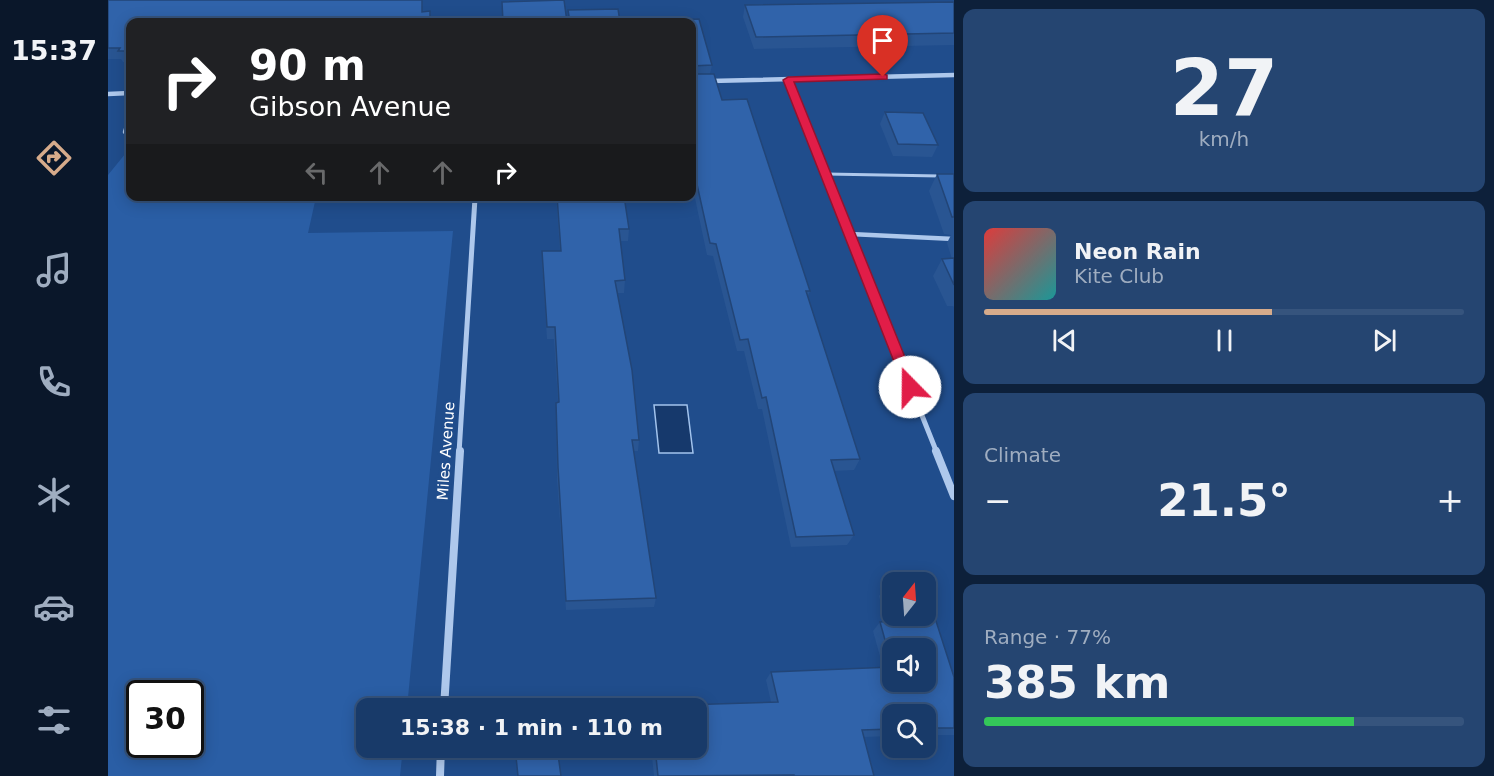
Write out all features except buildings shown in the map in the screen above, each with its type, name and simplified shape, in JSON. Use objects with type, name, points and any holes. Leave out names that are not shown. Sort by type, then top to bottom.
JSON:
[{"type":"street","points":[[702,81],[954,75]]},
{"type":"street","points":[[788,80],[954,496]]},
{"type":"street","points":[[108,94],[126,93]]},
{"type":"street","name":"Miles Avenue","points":[[445,698],[475,201]]},
{"type":"street","points":[[440,776],[441,758]]},
{"type":"lane","points":[[826,174],[944,176]]},
{"type":"lane","points":[[850,234],[954,239]]},
{"type":"shaded area","points":[[126,153],[126,201],[182,201],[182,203],[315,201],[308,233],[453,231],[408,698],[356,698],[356,758],[402,758],[400,776],[108,776],[108,175]]},
{"type":"shaded area","points":[[654,405],[687,405],[693,453],[659,453]]},
{"type":"route","points":[[883,77],[788,80],[910,387]]}]
